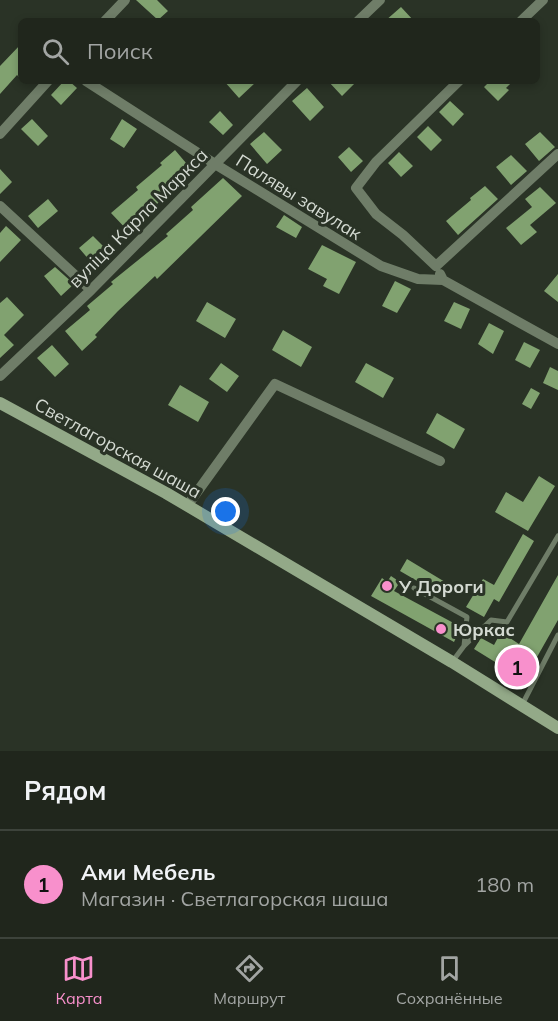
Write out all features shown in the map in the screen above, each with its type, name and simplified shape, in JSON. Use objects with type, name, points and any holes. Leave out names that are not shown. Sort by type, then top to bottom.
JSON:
[{"type":"main road","name":"Светлагорская шаша","points":[[0,403],[188,506],[452,662],[558,728]]},
{"type":"street","points":[[108,18],[125,0]]},
{"type":"street","points":[[361,18],[380,0]]},
{"type":"street","points":[[524,18],[543,0]]},
{"type":"street","points":[[0,134],[45,84]]},
{"type":"street","name":"Палявы завулак","points":[[91,84],[381,266],[418,279],[443,280],[558,344]]},
{"type":"street","name":"вуліца Карла Маркса","points":[[0,376],[91,290],[294,84]]},
{"type":"street","points":[[443,280],[436,266],[403,235],[376,214],[356,188],[376,162],[456,84]]},
{"type":"street","points":[[436,266],[558,154]]},
{"type":"street","points":[[0,206],[91,290]]},
{"type":"street","points":[[188,506],[275,384],[440,461]]},
{"type":"lane","points":[[452,662],[464,646],[491,620],[507,622],[558,536]]},
{"type":"lane","points":[[414,588],[467,617],[464,646]]},
{"type":"lane","points":[[521,706],[558,635]]},
{"type":"lane","points":[[551,649],[558,653]]},
{"type":"building","points":[[136,0],[157,0],[168,11],[160,18],[156,18]]},
{"type":"building","points":[[401,7],[411,18],[388,18]]},
{"type":"building","points":[[18,47],[18,76],[0,94],[0,66]]},
{"type":"building","points":[[61,84],[72,84],[77,88],[61,105],[51,95]]},
{"type":"building","points":[[227,84],[254,84],[239,98]]},
{"type":"building","points":[[331,84],[354,84],[342,96]]},
{"type":"building","points":[[487,84],[510,84],[506,88],[509,90],[498,101],[484,87]]},
{"type":"building","points":[[307,88],[324,107],[310,121],[292,101]]},
{"type":"building","points":[[450,101],[464,114],[453,126],[439,112]]},
{"type":"building","points":[[220,111],[233,125],[223,135],[209,122]]},
{"type":"building","points":[[32,119],[48,136],[38,146],[21,129]]},
{"type":"building","points":[[122,119],[137,129],[124,148],[110,139]]},
{"type":"building","points":[[428,126],[442,140],[431,151],[417,137]]},
{"type":"building","points":[[264,132],[282,150],[267,164],[250,144]]},
{"type":"building","points":[[540,132],[555,147],[539,161],[525,144]]},
{"type":"building","points":[[349,147],[363,161],[351,172],[338,157]]},
{"type":"building","points":[[175,150],[192,170],[167,192],[129,232],[111,213],[138,190],[136,187],[162,165],[160,163]]},
{"type":"building","points":[[399,152],[413,166],[401,177],[388,163]]},
{"type":"building","points":[[511,155],[527,171],[511,185],[496,167]]},
{"type":"building","points":[[0,169],[12,182],[0,194]]},
{"type":"building","points":[[223,178],[242,196],[157,279],[155,276],[118,311],[82,351],[65,331],[90,310],[87,306],[113,284],[111,282],[168,236],[166,234],[193,210],[191,207]]},
{"type":"building","points":[[485,186],[498,199],[458,235],[446,221]]},
{"type":"building","points":[[540,187],[556,203],[530,225],[537,232],[521,245],[506,228],[532,207],[525,199]]},
{"type":"building","points":[[48,199],[58,211],[38,228],[28,216]]},
{"type":"building","points":[[284,215],[302,227],[296,238],[276,227]]},
{"type":"building","points":[[6,226],[21,240],[0,262],[0,233]]},
{"type":"building","points":[[93,236],[111,254],[96,268],[79,248]]},
{"type":"building","points":[[322,245],[356,262],[339,294],[323,286],[327,279],[308,269]]},
{"type":"building","points":[[55,267],[74,284],[61,296],[44,276]]},
{"type":"building","points":[[558,274],[558,302],[544,291]]},
{"type":"building","points":[[395,281],[411,289],[397,313],[382,306]]},
{"type":"building","points":[[7,297],[24,315],[4,335],[14,345],[0,358],[0,303]]},
{"type":"building","points":[[207,302],[236,319],[225,338],[196,321]]},
{"type":"building","points":[[454,302],[470,309],[461,329],[444,321]]},
{"type":"building","points":[[489,323],[504,331],[493,354],[478,344]]},
{"type":"building","points":[[283,330],[312,347],[301,367],[272,350]]},
{"type":"building","points":[[524,342],[540,350],[530,368],[515,360]]},
{"type":"building","points":[[52,345],[69,364],[55,377],[37,358]]},
{"type":"building","points":[[221,363],[239,376],[227,392],[209,379]]},
{"type":"building","points":[[366,363],[394,378],[383,398],[355,382]]},
{"type":"building","points":[[550,367],[558,371],[558,390],[543,383]]},
{"type":"building","points":[[180,385],[209,402],[198,422],[168,405]]},
{"type":"building","points":[[531,388],[540,393],[531,409],[522,404]]},
{"type":"building","points":[[437,413],[465,429],[454,449],[426,433]]},
{"type":"building","points":[[539,476],[555,486],[528,531],[495,512],[506,492],[523,502]]},
{"type":"building","points":[[523,534],[534,541],[499,602],[494,599],[484,617],[466,607],[483,579],[494,585]]},
{"type":"building","points":[[407,559],[450,585],[443,596],[400,571]]},
{"type":"building","points":[[558,575],[558,620],[524,680],[474,649],[481,638],[494,645],[501,632],[519,644]]},
{"type":"building","points":[[391,576],[400,582],[394,591],[461,627],[454,642],[371,596],[382,578],[387,582]]},
{"type":"place","name":"У Дороги","points":[[387,586]]},
{"type":"place","name":"Юркас","points":[[441,629]]},
{"type":"place","name":"Ами Мебель","points":[[517,667]]}]
